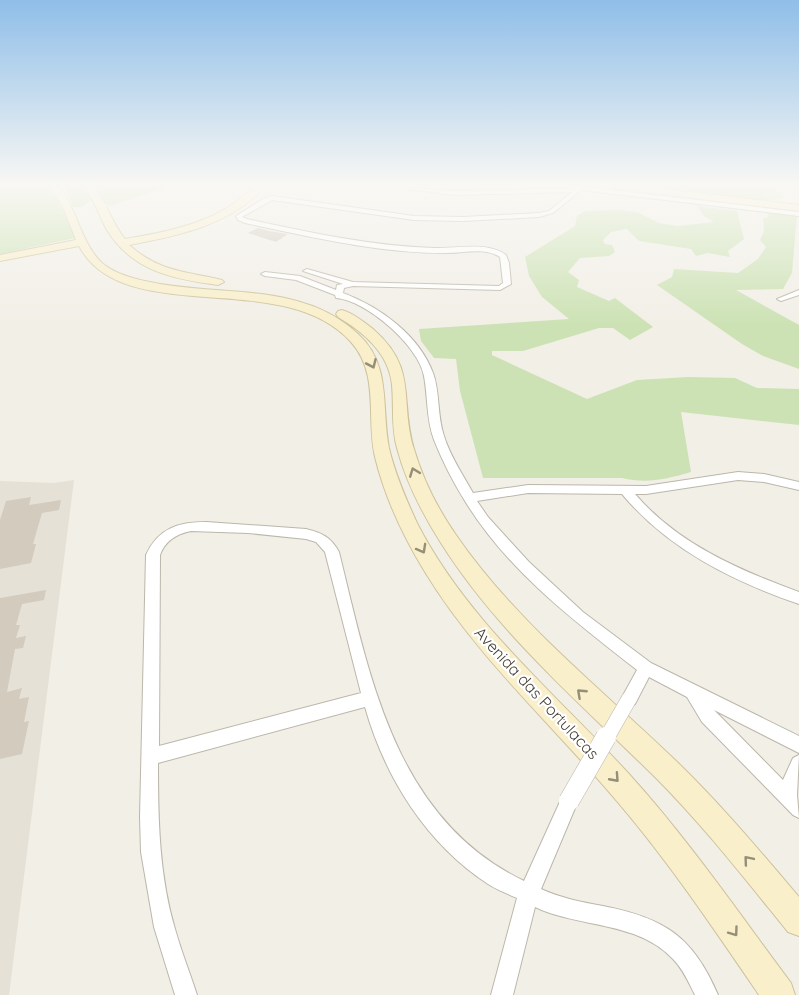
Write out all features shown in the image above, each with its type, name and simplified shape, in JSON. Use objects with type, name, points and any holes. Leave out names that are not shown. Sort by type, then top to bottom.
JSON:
[{"type":"street","name":"Avenida das Portulacas","points":[[82,232],[83,242],[98,266],[130,281],[174,290],[239,294],[295,304],[315,311],[341,326],[362,346],[372,362],[378,380],[376,412],[378,429],[392,486],[412,530],[440,579],[502,660],[592,753],[652,822],[779,995]]},
{"type":"street","name":"Avenida das Portulacas","points":[[113,232],[134,257],[152,267],[195,279],[263,280],[330,307],[355,322],[381,346],[398,378],[398,418],[414,472],[433,514],[462,560],[500,610],[550,664],[640,745],[694,799],[799,921]]},
{"type":"street","points":[[120,243],[170,232]]},
{"type":"street","points":[[304,232],[359,243],[423,250],[490,251],[502,254],[505,257],[507,284],[500,288],[353,284],[307,271]]},
{"type":"street","points":[[0,258],[83,242]]},
{"type":"street","points":[[130,281],[153,276],[152,267]]},
{"type":"street","points":[[239,294],[242,288],[263,280],[297,278],[317,284],[339,296],[360,302],[378,314],[403,335],[418,353],[429,374],[434,421],[439,439],[469,498],[503,543],[549,591],[610,642],[646,668],[799,745]]},
{"type":"street","points":[[339,296],[340,287],[353,284]]},
{"type":"street","points":[[781,299],[799,292]]},
{"type":"street","points":[[469,498],[528,489],[626,491],[664,489],[738,476],[764,478],[799,486]]},
{"type":"street","points":[[626,491],[649,518],[668,534],[734,570],[799,597]]},
{"type":"street","points":[[186,995],[164,927],[156,889],[149,817],[153,555],[164,538],[191,525],[306,534],[324,541],[332,552],[368,699],[392,761],[418,805],[455,846],[477,864],[528,895],[575,912],[638,924],[654,930],[681,952],[707,995]]},
{"type":"street","points":[[502,995],[516,932],[528,895],[569,801],[646,668]]},
{"type":"street","points":[[694,694],[708,716],[794,803]]},
{"type":"street","points":[[150,757],[368,699]]},
{"type":"street","points":[[794,803],[791,782],[799,764]]},
{"type":"shaded area","points":[[74,480],[9,995],[0,995],[0,481],[54,483]]},
{"type":"green space","points":[[0,232],[72,232],[75,238],[0,254]]},
{"type":"green space","points":[[565,232],[611,232],[603,240],[605,244],[612,245],[615,252],[609,256],[580,258],[568,272],[579,280],[577,287],[609,301],[615,298],[653,327],[630,340],[613,328],[599,328],[523,351],[492,351],[492,355],[587,399],[637,380],[688,377],[735,378],[757,388],[799,389],[799,425],[681,412],[691,472],[648,481],[622,478],[483,478],[460,391],[456,359],[434,358],[421,341],[419,329],[569,319],[542,297],[529,276],[525,257]]},
{"type":"green space","points":[[630,232],[742,232],[744,239],[728,251],[730,257],[708,253],[696,256],[691,249],[639,241]]},
{"type":"green space","points":[[763,232],[796,232],[792,273],[783,289],[736,290],[799,325],[799,369],[763,356],[742,344],[657,285],[672,277],[674,269],[738,273],[758,259],[766,247],[760,240]]},
{"type":"building","points":[[278,232],[288,234],[276,242],[248,233]]},
{"type":"building","points":[[31,497],[29,505],[61,500],[59,510],[42,513],[33,544],[36,544],[31,563],[0,569],[0,520],[6,501]]},
{"type":"building","points":[[46,590],[44,600],[22,604],[16,625],[20,625],[16,638],[26,636],[23,648],[15,649],[7,692],[22,688],[19,699],[29,697],[24,722],[29,721],[22,754],[0,759],[0,598]]}]
